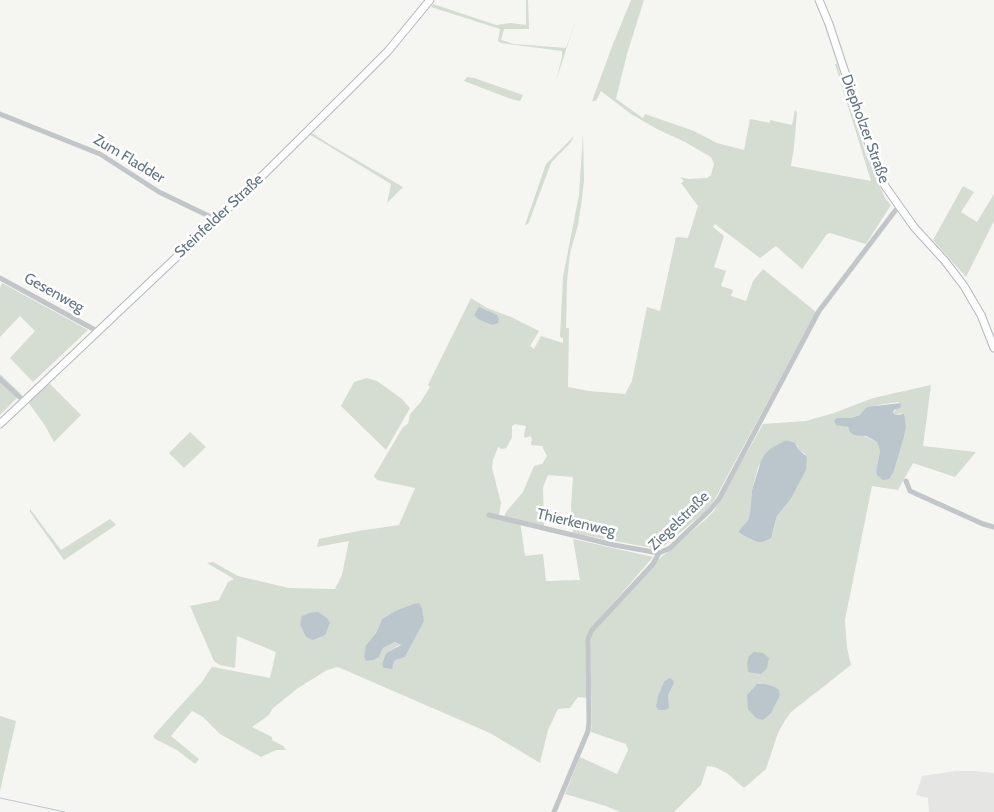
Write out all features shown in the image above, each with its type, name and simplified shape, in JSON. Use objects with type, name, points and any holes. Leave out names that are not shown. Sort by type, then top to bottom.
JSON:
[{"type":"main road","name":"Steinfelder Straße","points":[[0,424],[388,51],[430,0]]},
{"type":"main road","name":"Diepholzer Straße","points":[[819,0],[829,24],[876,166],[885,186],[898,207],[964,286],[981,316],[994,348]]},
{"type":"street","name":"Zum Fladder","points":[[0,114],[100,154],[159,192],[215,219]]},
{"type":"street","name":"Ziegelstraße","points":[[554,812],[590,722],[588,639],[592,630],[653,564],[659,553],[670,548],[710,512],[719,499],[819,311],[898,207]]},
{"type":"street","name":"Gesenweg","points":[[0,278],[97,331]]},
{"type":"street","points":[[0,379],[24,401]]},
{"type":"street","points":[[906,481],[910,491],[983,524],[994,527]]},
{"type":"street","name":"Thierkenweg","points":[[489,515],[606,543],[659,553]]},
{"type":"shaded area","points":[[526,0],[528,0],[529,29],[504,29],[501,40],[514,44],[566,48],[576,19],[556,81],[562,51],[501,43],[498,41],[500,29],[431,7],[433,4],[496,25],[511,23],[526,25]]},
{"type":"shaded area","points":[[631,0],[644,0],[627,54],[616,99],[643,118],[645,114],[694,131],[717,143],[744,150],[750,119],[770,123],[770,120],[792,125],[795,110],[797,112],[791,166],[871,181],[835,64],[837,64],[866,155],[885,198],[891,205],[866,244],[830,233],[827,234],[802,269],[776,246],[760,258],[715,224],[713,227],[724,236],[714,267],[726,271],[721,286],[733,290],[731,296],[746,301],[753,281],[763,269],[816,312],[715,499],[706,511],[664,546],[652,548],[573,533],[571,506],[573,477],[548,475],[543,487],[544,527],[520,521],[525,556],[543,554],[546,581],[580,580],[573,539],[653,557],[591,629],[587,698],[578,697],[570,708],[558,709],[548,730],[540,763],[490,733],[338,667],[327,670],[298,688],[272,709],[269,715],[252,727],[272,737],[272,740],[283,746],[286,750],[276,750],[261,757],[220,734],[203,717],[192,711],[171,736],[199,759],[195,764],[177,750],[155,739],[153,736],[202,682],[211,668],[270,678],[276,652],[237,636],[235,668],[220,665],[214,661],[190,606],[219,600],[228,582],[234,579],[207,563],[213,562],[238,576],[289,588],[335,589],[342,575],[349,541],[317,547],[319,539],[399,525],[415,488],[377,480],[374,476],[403,427],[408,424],[410,414],[430,387],[428,385],[471,298],[487,308],[539,331],[530,346],[534,349],[541,336],[563,343],[563,338],[560,337],[563,277],[579,195],[583,133],[584,180],[578,225],[570,253],[567,282],[566,328],[569,328],[568,387],[625,394],[632,381],[647,307],[660,311],[676,237],[688,238],[698,206],[681,183],[684,181],[680,177],[688,179],[707,178],[711,175],[714,164],[711,157],[631,114],[601,91],[596,101],[592,101]],"holes":[[[515,424],[526,426],[525,438],[530,436],[532,438],[531,445],[542,446],[547,456],[542,464],[534,466],[523,492],[504,517],[499,515],[501,503],[492,468],[498,447],[506,448],[512,437],[512,426]],[[419,603],[420,628],[405,657],[395,660],[394,665],[383,668],[382,664],[386,653],[401,644],[395,642],[383,648],[379,657],[366,645],[376,633],[382,619],[395,611]]]},
{"type":"shaded area","points":[[467,77],[523,95],[520,101],[511,99],[464,81]]},
{"type":"shaded area","points":[[312,133],[403,187],[387,203],[391,184],[309,134]]},
{"type":"shaded area","points":[[574,136],[571,142],[551,163],[529,222],[525,225],[546,164]]},
{"type":"shaded area","points":[[963,186],[974,192],[961,212],[977,222],[994,194],[994,221],[966,277],[933,240]]},
{"type":"shaded area","points":[[2,283],[88,330],[33,382],[10,358],[35,331],[20,316],[0,337],[0,288]]},
{"type":"shaded area","points":[[479,307],[497,315],[498,323],[492,325],[478,319],[474,315]]},
{"type":"shaded area","points":[[0,374],[21,394],[0,415]]},
{"type":"shaded area","points":[[367,378],[377,381],[402,399],[410,408],[386,450],[341,406],[354,382]]},
{"type":"shaded area","points":[[49,383],[81,415],[54,442],[28,402]]},
{"type":"shaded area","points":[[931,385],[923,446],[976,452],[955,477],[913,463],[898,490],[872,486],[845,620],[847,648],[851,665],[791,712],[778,733],[766,769],[744,788],[728,774],[715,767],[707,766],[701,785],[674,812],[620,812],[565,794],[580,757],[617,774],[628,750],[626,744],[591,732],[590,640],[594,631],[659,559],[714,511],[763,424],[806,421],[834,413],[873,398]],"holes":[[[898,402],[901,404],[893,413],[896,415],[901,413],[906,427],[904,437],[894,471],[880,478],[876,471],[880,451],[877,442],[849,429],[837,418],[851,418],[878,405]],[[786,440],[798,446],[799,450],[805,454],[790,500],[777,516],[772,535],[746,537],[740,534],[740,529],[748,520],[752,490],[758,467],[771,448]]]},
{"type":"shaded area","points":[[900,403],[900,408],[894,410],[893,413],[896,415],[904,414],[906,427],[904,437],[894,471],[889,479],[883,480],[877,475],[876,471],[880,451],[877,442],[866,436],[854,435],[848,427],[836,425],[834,421],[837,418],[851,418],[860,415],[867,407]]},
{"type":"shaded area","points":[[190,432],[206,447],[184,468],[169,453]]},
{"type":"shaded area","points":[[786,440],[795,443],[799,450],[807,457],[806,470],[790,500],[777,516],[771,538],[758,542],[739,532],[748,520],[752,490],[761,461],[771,448]]},
{"type":"shaded area","points":[[30,509],[61,550],[110,519],[116,525],[64,560],[30,512]]},
{"type":"shaded area","points":[[419,603],[422,608],[424,621],[405,657],[395,660],[392,669],[383,668],[382,664],[386,653],[401,645],[395,642],[383,648],[379,657],[366,661],[364,657],[366,645],[376,633],[382,619],[395,611]]},
{"type":"shaded area","points":[[318,612],[327,618],[330,623],[325,635],[313,640],[306,637],[300,624],[302,616]]},
{"type":"shaded area","points":[[754,652],[763,653],[769,658],[767,668],[761,674],[748,672],[747,663],[749,656]]},
{"type":"shaded area","points":[[669,678],[674,683],[668,695],[669,708],[659,710],[656,707],[658,696],[664,682]]},
{"type":"shaded area","points":[[757,684],[775,687],[779,690],[780,695],[771,713],[763,720],[756,718],[748,709],[747,695]]},
{"type":"shaded area","points":[[0,716],[16,721],[0,791]]},
{"type":"shaded area","points":[[956,771],[994,773],[994,812],[929,812],[928,798],[916,795],[922,776]]},
{"type":"waterway","points":[[0,798],[65,812]]}]
